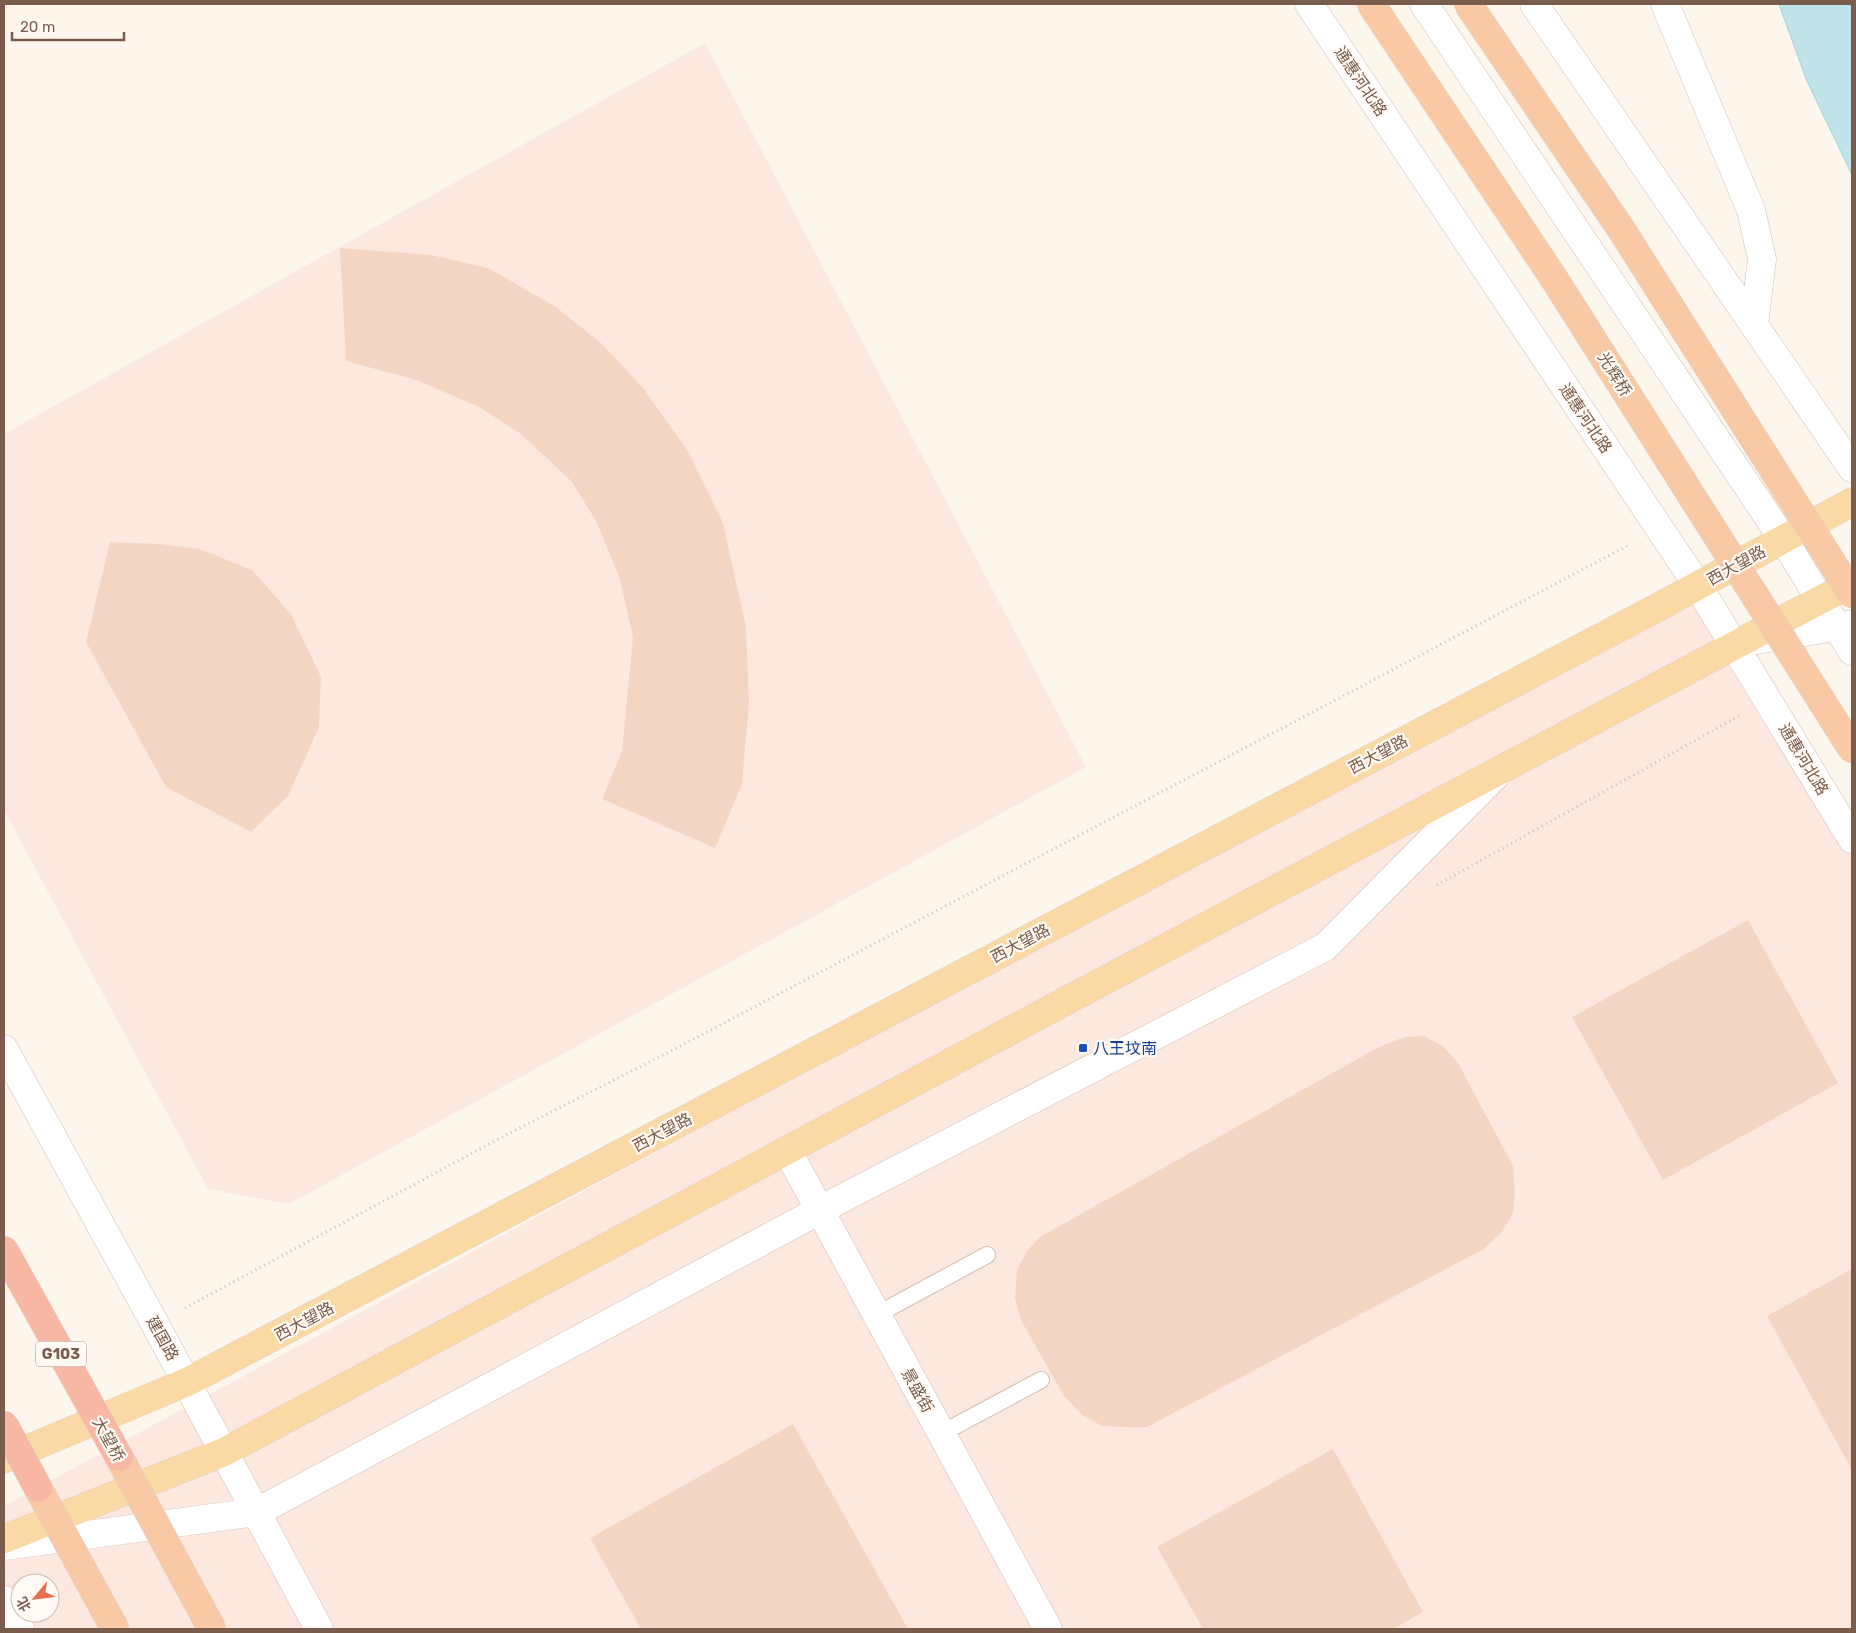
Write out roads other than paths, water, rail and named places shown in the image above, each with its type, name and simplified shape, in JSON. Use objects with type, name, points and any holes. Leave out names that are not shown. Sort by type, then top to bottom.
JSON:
[{"type":"highway","name":"光辉桥","points":[[1370,4],[1554,277],[1852,749]]},
{"type":"highway","points":[[1468,4],[1621,229],[1852,594]]},
{"type":"highway","name":"大望桥","points":[[4,1250],[212,1629]]},
{"type":"highway","points":[[4,1425],[114,1629]]},
{"type":"main road","name":"西大望路","points":[[4,1459],[187,1382],[1698,586],[1852,502]]},
{"type":"main road","points":[[4,1539],[224,1452],[1502,768],[1852,583]]},
{"type":"street","name":"通惠河北路","points":[[1309,4],[1698,586],[1852,839]]},
{"type":"street","points":[[1424,4],[1783,539],[1821,599],[1845,625],[1852,651]]},
{"type":"street","points":[[1534,4],[1852,468]]},
{"type":"street","points":[[1665,4],[1751,210],[1762,259],[1754,324]]},
{"type":"street","points":[[1734,645],[1845,625]]},
{"type":"street","points":[[4,1546],[257,1512],[820,1210],[1325,947],[1502,768]]},
{"type":"street","name":"建国路","points":[[4,1049],[13,1088],[155,1324],[319,1629]]},
{"type":"street","name":"景盛街","points":[[787,1150],[1048,1629]]},
{"type":"street","points":[[4,1600],[20,1629]]},
{"type":"lane","points":[[876,1314],[986,1256]]},
{"type":"lane","points":[[942,1433],[1041,1380]]},
{"type":"water","points":[[1779,4],[1852,4],[1852,175],[1806,79]]},
{"type":"place","name":"八王坟南","points":[[1083,1048]]}]
